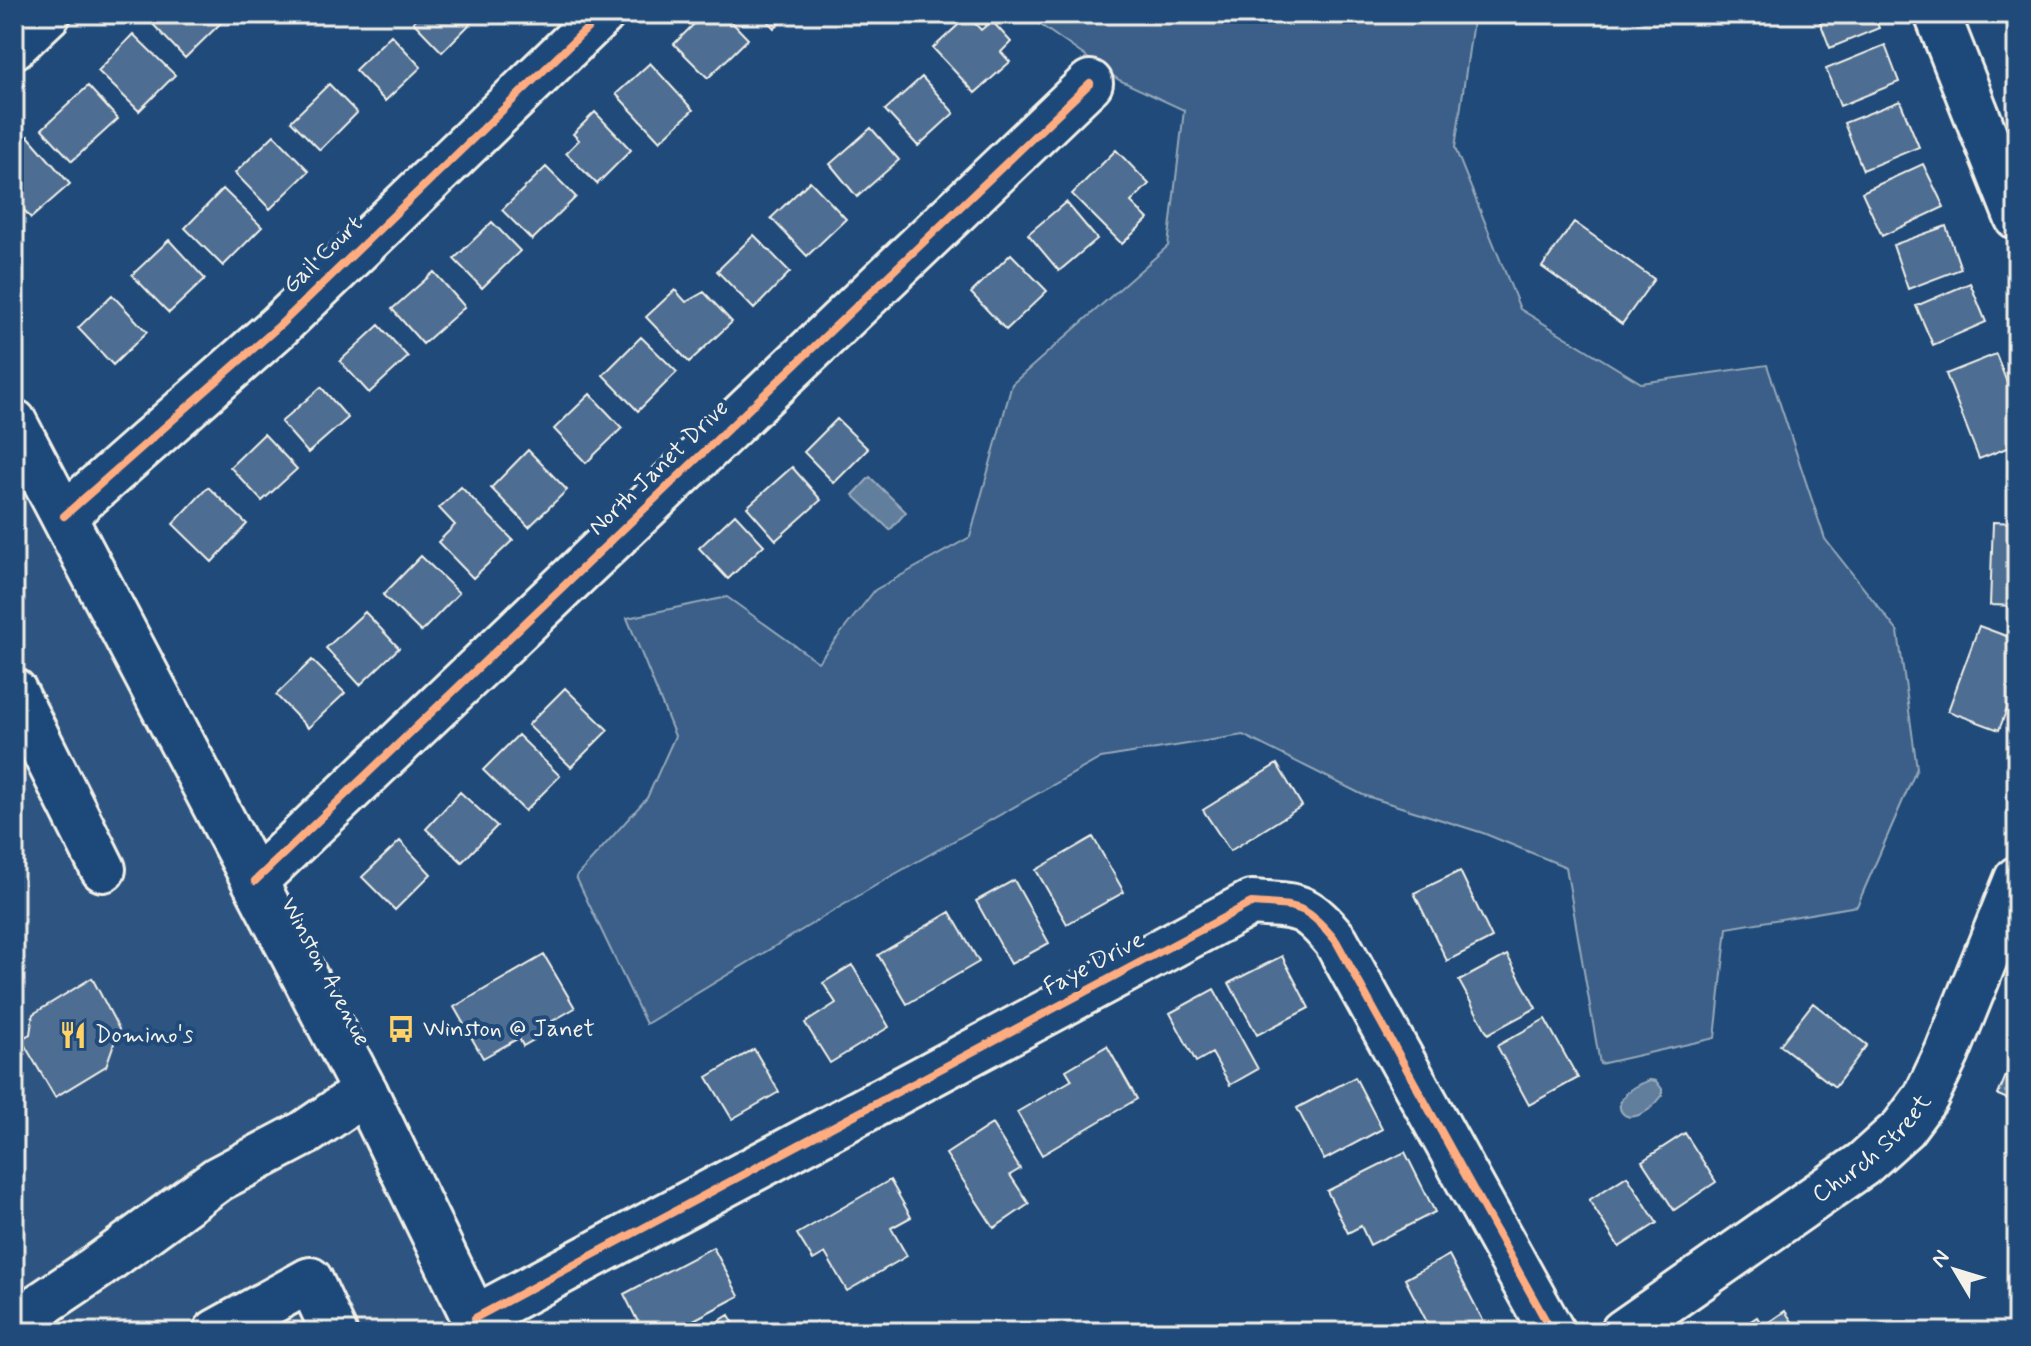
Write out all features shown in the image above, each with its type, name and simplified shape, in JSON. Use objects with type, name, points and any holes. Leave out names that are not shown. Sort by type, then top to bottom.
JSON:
[{"type":"street","points":[[14,46],[48,14]]},
{"type":"street","name":"Gail Court","points":[[64,516],[279,326],[602,14]]},
{"type":"street","points":[[1937,14],[2017,217]]},
{"type":"street","name":"North Janet Drive","points":[[255,881],[1090,83]]},
{"type":"street","name":"Winston Avenue","points":[[14,422],[365,1092],[478,1325]]},
{"type":"street","points":[[14,691],[103,869]]},
{"type":"street","name":"Church Street","points":[[1623,1332],[1863,1164],[1903,1128],[1926,1097],[1947,1053],[2017,879]]},
{"type":"street","name":"Faye Drive","points":[[478,1325],[1251,903],[1296,905],[1319,921],[1336,941],[1552,1332]]},
{"type":"street","points":[[14,1323],[218,1179],[305,1133],[365,1092]]},
{"type":"street","points":[[216,1332],[310,1280],[334,1332]]},
{"type":"shaded area","points":[[1025,14],[1474,14],[1455,148],[1520,309],[1641,383],[1767,365],[1825,539],[1898,632],[1917,768],[1857,906],[1727,928],[1715,1038],[1600,1064],[1566,867],[1483,833],[1363,795],[1243,735],[1101,758],[888,878],[646,1024],[576,877],[647,798],[675,736],[627,618],[727,597],[818,662],[875,590],[970,537],[1012,384],[1168,246],[1184,110],[1119,80]]},
{"type":"shaded area","points":[[14,422],[481,1332],[14,1332]]},
{"type":"shaded area","points":[[870,477],[906,512],[890,530],[853,495]]},
{"type":"shaded area","points":[[1650,1080],[1656,1081],[1662,1089],[1662,1096],[1637,1116],[1622,1112],[1623,1097]]},
{"type":"building","points":[[153,14],[229,15],[185,58],[148,19]]},
{"type":"building","points":[[421,14],[480,14],[442,52],[413,22]]},
{"type":"building","points":[[704,14],[724,14],[748,39],[708,78],[674,44]]},
{"type":"building","points":[[761,14],[789,14],[774,28]]},
{"type":"building","points":[[1817,14],[1873,14],[1879,28],[1830,48]]},
{"type":"building","points":[[2007,14],[2017,14],[2017,44]]},
{"type":"building","points":[[968,16],[981,30],[992,21],[1011,42],[1001,52],[1010,62],[975,93],[933,48]]},
{"type":"building","points":[[133,34],[175,75],[139,111],[98,71]]},
{"type":"building","points":[[391,35],[421,67],[385,101],[355,70]]},
{"type":"building","points":[[1885,45],[1899,82],[1840,106],[1826,69]]},
{"type":"building","points":[[650,63],[693,110],[660,141],[616,94]]},
{"type":"building","points":[[922,77],[954,113],[918,146],[885,110]]},
{"type":"building","points":[[329,84],[357,113],[320,150],[291,121]]},
{"type":"building","points":[[88,86],[118,119],[72,161],[42,129]]},
{"type":"building","points":[[1900,101],[1919,147],[1863,170],[1844,123]]},
{"type":"building","points":[[595,112],[631,150],[597,184],[566,153],[579,140],[573,134]]},
{"type":"building","points":[[871,128],[899,160],[857,197],[830,164]]},
{"type":"building","points":[[274,135],[309,171],[270,209],[235,173]]},
{"type":"building","points":[[28,136],[70,184],[31,218],[14,199],[14,149]]},
{"type":"building","points":[[1116,150],[1149,184],[1131,202],[1148,219],[1122,244],[1072,194]]},
{"type":"building","points":[[1923,164],[1944,207],[1882,236],[1862,192]]},
{"type":"building","points":[[546,167],[576,197],[532,240],[502,210]]},
{"type":"building","points":[[810,181],[846,219],[807,256],[771,218]]},
{"type":"building","points":[[223,189],[262,227],[223,266],[185,228]]},
{"type":"building","points":[[1066,202],[1097,239],[1059,271],[1028,234]]},
{"type":"building","points":[[492,222],[520,251],[482,288],[454,259]]},
{"type":"building","points":[[1574,222],[1654,279],[1622,324],[1542,267]]},
{"type":"building","points":[[1946,226],[1961,269],[1908,289],[1893,245]]},
{"type":"building","points":[[754,235],[790,272],[754,309],[717,271]]},
{"type":"building","points":[[169,240],[205,279],[169,313],[132,275]]},
{"type":"building","points":[[1011,254],[1047,291],[1006,330],[971,293]]},
{"type":"building","points":[[434,272],[465,307],[423,344],[392,309]]},
{"type":"building","points":[[1970,283],[1986,322],[1933,345],[1916,306]]},
{"type":"building","points":[[675,290],[686,302],[704,292],[732,322],[689,362],[646,317]]},
{"type":"building","points":[[112,295],[147,332],[113,365],[78,328]]},
{"type":"building","points":[[379,325],[408,357],[369,393],[340,361]]},
{"type":"building","points":[[641,337],[677,372],[638,411],[603,375]]},
{"type":"building","points":[[1996,354],[2017,409],[2017,444],[1979,459],[1946,374]]},
{"type":"building","points":[[321,387],[348,418],[308,453],[281,422]]},
{"type":"building","points":[[590,394],[622,428],[586,463],[554,429]]},
{"type":"building","points":[[837,419],[868,449],[834,483],[804,452]]},
{"type":"building","points":[[264,434],[297,469],[262,501],[230,467]]},
{"type":"building","points":[[528,450],[567,490],[529,527],[491,488]]},
{"type":"building","points":[[792,467],[821,500],[776,540],[747,507]]},
{"type":"building","points":[[208,487],[247,524],[212,562],[173,524]]},
{"type":"building","points":[[461,487],[513,540],[473,578],[438,542],[455,525],[439,508]]},
{"type":"building","points":[[735,514],[764,545],[728,579],[699,548]]},
{"type":"building","points":[[1993,522],[2017,523],[2017,606],[1990,605]]},
{"type":"building","points":[[421,556],[459,593],[421,632],[383,595]]},
{"type":"building","points":[[365,612],[399,648],[360,685],[326,648]]},
{"type":"building","points":[[1979,626],[2017,640],[2017,682],[1999,730],[1948,711]]},
{"type":"building","points":[[312,660],[345,693],[308,728],[276,695]]},
{"type":"building","points":[[565,688],[608,730],[571,767],[528,725]]},
{"type":"building","points":[[518,735],[560,776],[525,811],[483,770]]},
{"type":"building","points":[[1277,764],[1302,806],[1230,851],[1203,810]]},
{"type":"building","points":[[460,792],[497,826],[462,862],[426,829]]},
{"type":"building","points":[[1093,837],[1124,892],[1067,924],[1036,870]]},
{"type":"building","points":[[400,841],[431,874],[395,910],[362,877]]},
{"type":"building","points":[[1460,871],[1492,938],[1447,961],[1414,893]]},
{"type":"building","points":[[1014,880],[1049,943],[1011,964],[976,901]]},
{"type":"building","points":[[950,912],[979,962],[907,1004],[878,955]]},
{"type":"building","points":[[544,955],[575,1008],[539,1029],[542,1035],[523,1046],[519,1038],[483,1058],[454,1007]]},
{"type":"building","points":[[1507,955],[1536,1008],[1488,1034],[1459,981]]},
{"type":"building","points":[[1282,956],[1309,1008],[1257,1035],[1229,983]]},
{"type":"building","points":[[852,965],[889,1027],[830,1063],[805,1023],[836,1003],[823,983]]},
{"type":"building","points":[[92,978],[119,1029],[106,1066],[55,1097],[21,1039],[30,1034],[33,1014]]},
{"type":"building","points":[[1214,989],[1258,1069],[1230,1085],[1212,1053],[1196,1062],[1170,1013]]},
{"type":"building","points":[[1813,1003],[1867,1045],[1835,1087],[1780,1045]]},
{"type":"building","points":[[1545,1019],[1578,1078],[1529,1105],[1497,1046]]},
{"type":"building","points":[[1107,1046],[1137,1099],[1042,1155],[1017,1112],[1072,1080],[1066,1070]]},
{"type":"building","points":[[754,1049],[779,1092],[732,1119],[707,1077]]},
{"type":"building","points":[[2017,1049],[2017,1103],[1998,1095]]},
{"type":"building","points":[[1355,1077],[1382,1129],[1324,1160],[1297,1108]]},
{"type":"building","points":[[992,1124],[1020,1169],[1010,1175],[1029,1204],[994,1228],[946,1154]]},
{"type":"building","points":[[1685,1133],[1716,1182],[1674,1210],[1642,1161]]},
{"type":"building","points":[[1405,1152],[1435,1212],[1370,1245],[1361,1226],[1348,1233],[1327,1191]]},
{"type":"building","points":[[1627,1176],[1657,1223],[1619,1247],[1589,1200]]},
{"type":"building","points":[[890,1180],[911,1217],[891,1228],[907,1256],[847,1291],[825,1253],[813,1260],[797,1234]]},
{"type":"building","points":[[713,1247],[739,1296],[671,1332],[643,1332],[624,1294]]},
{"type":"building","points":[[1449,1255],[1489,1332],[1432,1332],[1405,1279]]},
{"type":"building","points":[[1785,1311],[1799,1332],[1734,1332],[1757,1317],[1763,1326]]},
{"type":"building","points":[[729,1315],[739,1332],[701,1332]]},
{"type":"cycle path","points":[[64,516],[279,326],[602,14]]},
{"type":"cycle path","points":[[255,881],[1090,83]]},
{"type":"cycle path","points":[[475,1318],[1251,903],[1300,909],[1316,919],[1336,941],[1552,1332]]},
{"type":"place","name":"Winston @ Janet","points":[[401,1029]]},
{"type":"place","name":"Domino's","points":[[73,1035]]}]
